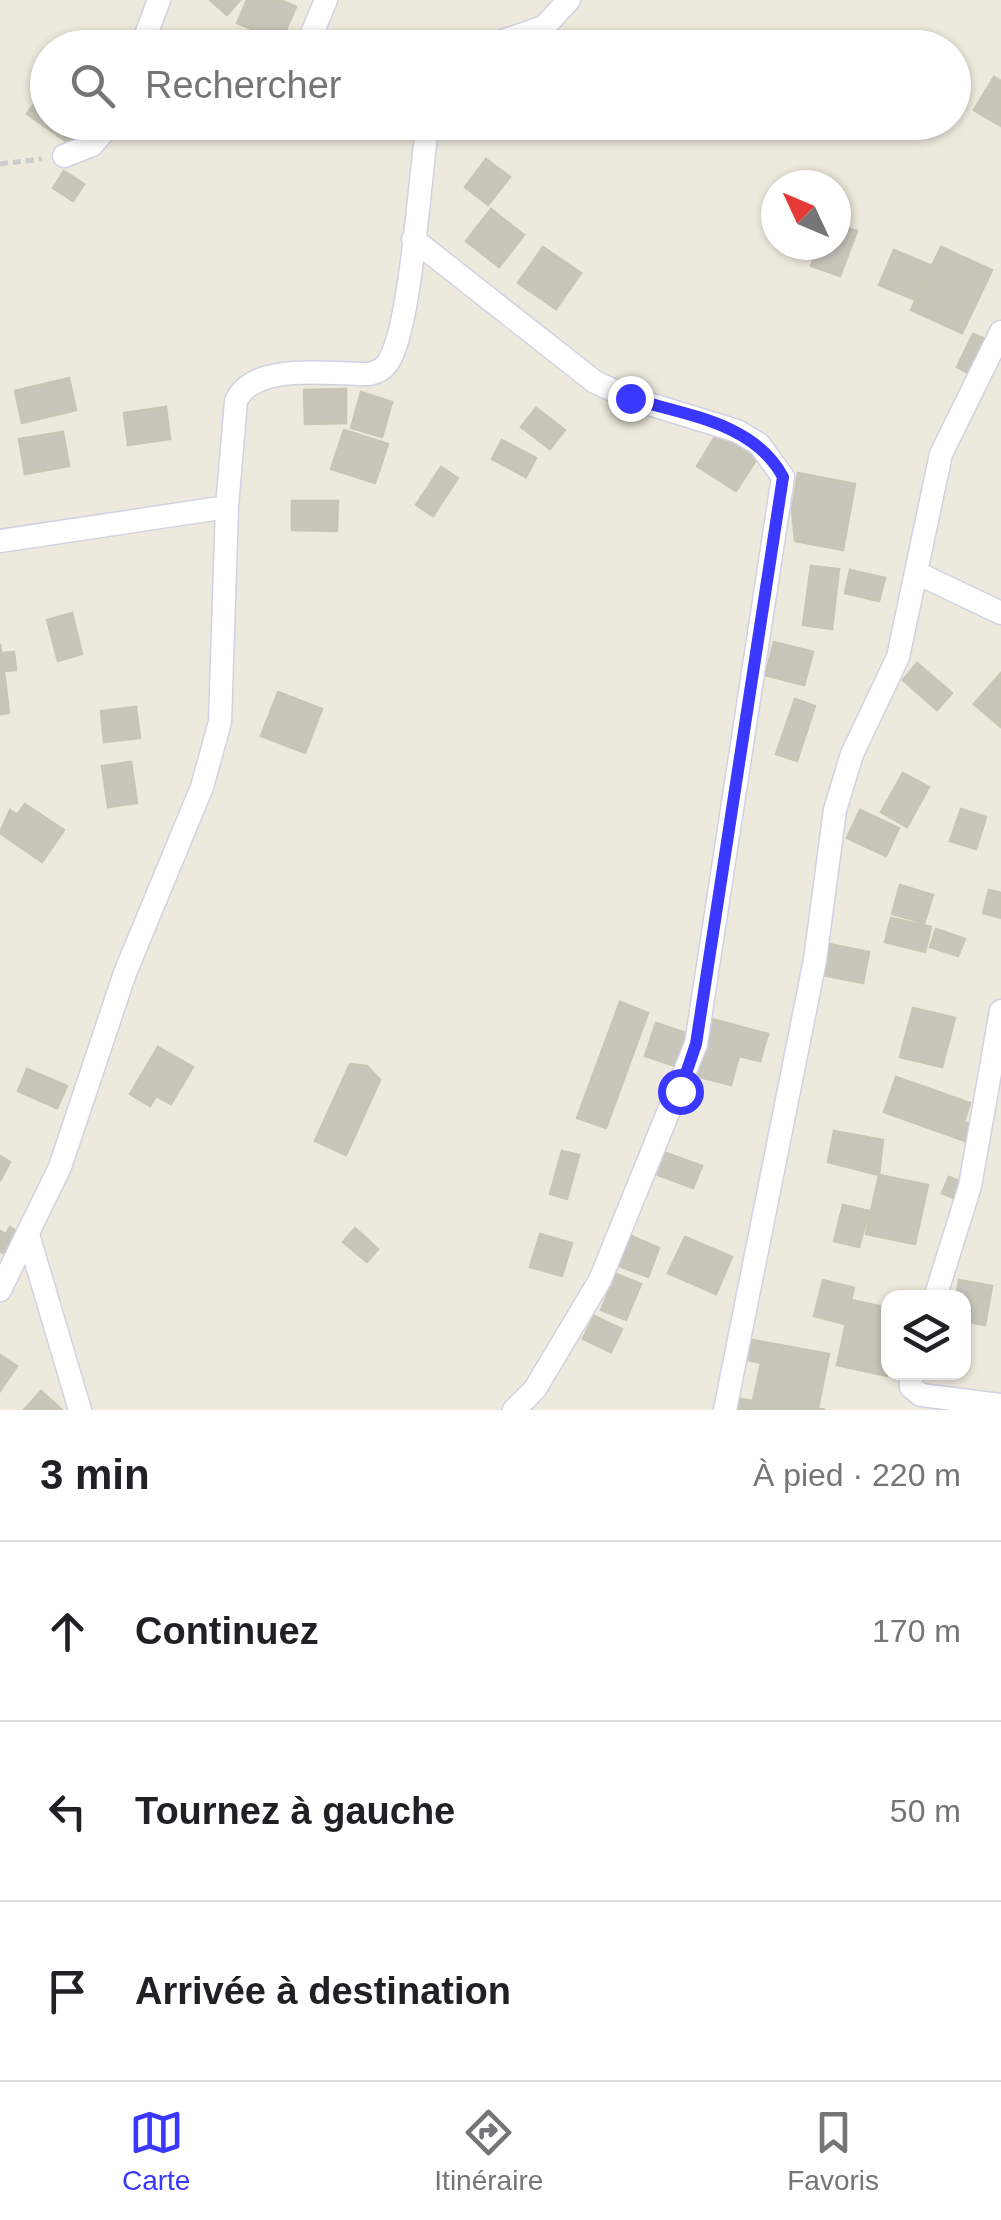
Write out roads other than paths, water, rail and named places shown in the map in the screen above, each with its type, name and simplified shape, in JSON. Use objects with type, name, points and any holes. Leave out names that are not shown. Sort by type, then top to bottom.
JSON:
[{"type":"street","points":[[148,30],[159,0]]},
{"type":"street","points":[[314,30],[326,0]]},
{"type":"street","points":[[535,30],[544,27],[569,0]]},
{"type":"street","points":[[64,156],[96,140]]},
{"type":"street","points":[[0,1290],[29,1238],[85,1101],[125,973],[206,771],[220,722],[227,507],[236,400],[242,387],[260,377],[380,371],[390,360],[413,239],[426,140]]},
{"type":"street","points":[[413,239],[595,382],[630,398],[737,431],[773,458],[783,477],[696,1044],[600,1280],[535,1388],[514,1410]]},
{"type":"street","points":[[725,1410],[815,960],[835,810],[852,754],[898,657],[941,454],[1001,332]]},
{"type":"street","points":[[0,541],[227,507]]},
{"type":"street","points":[[917,573],[1001,612]]},
{"type":"street","points":[[938,1290],[970,1186],[1001,1010]]},
{"type":"street","points":[[29,1238],[80,1410]]},
{"type":"street","points":[[911,1380],[911,1387],[921,1395],[1001,1405]]}]
